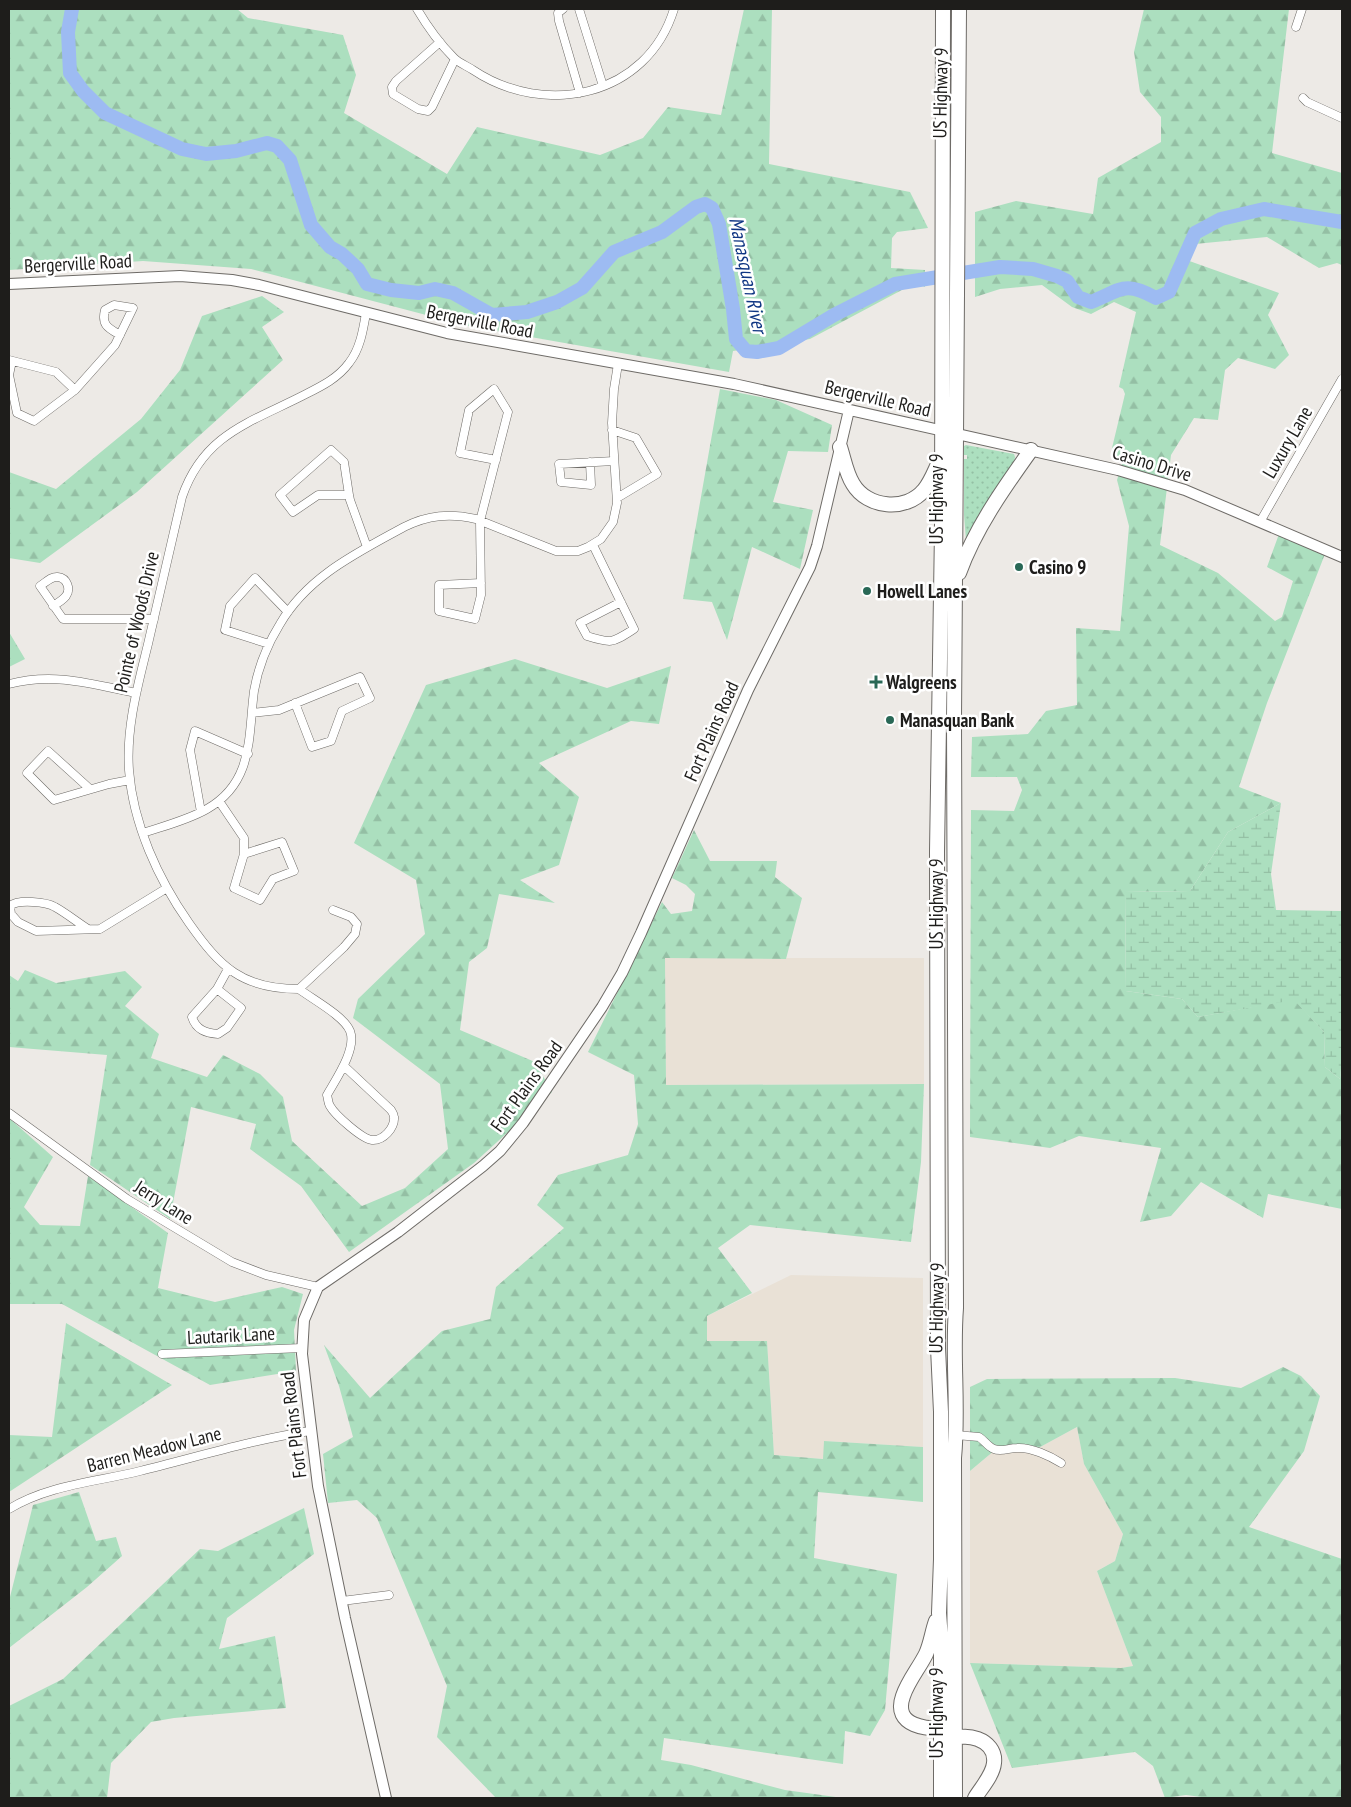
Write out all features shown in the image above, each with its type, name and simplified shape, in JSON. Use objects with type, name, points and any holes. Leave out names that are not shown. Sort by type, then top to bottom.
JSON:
[{"type":"highway","name":"US Highway 9","points":[[941,1798],[942,1749],[950,1731],[954,1458],[956,1436],[954,1342],[956,1308],[955,584],[948,432],[949,307],[943,242],[944,9]]},
{"type":"highway","name":"US Highway 9","points":[[949,307],[957,236],[959,9]]},
{"type":"highway","name":"US Highway 9","points":[[948,432],[942,457],[937,852],[938,1340],[941,1441],[939,1613],[954,1798]]},
{"type":"highway","points":[[840,447],[853,485],[868,498],[885,504],[903,504],[917,497],[924,491],[942,457]]},
{"type":"highway","points":[[955,584],[967,551],[981,526],[1031,450]]},
{"type":"highway","points":[[939,1613],[929,1648],[905,1691],[901,1704],[904,1716],[908,1722],[924,1728],[950,1731],[977,1738],[993,1751],[993,1769],[975,1798]]},
{"type":"street","points":[[417,9],[440,42],[455,59],[482,77],[517,91],[550,96],[580,93],[603,86],[626,74],[646,56],[662,36],[674,9]]},
{"type":"street","points":[[562,9],[558,13],[559,21],[580,93]]},
{"type":"street","points":[[580,9],[603,86]]},
{"type":"street","points":[[1296,27],[1302,9]]},
{"type":"street","points":[[440,42],[396,81],[392,87],[393,94],[418,109],[428,111],[432,107],[455,59]]},
{"type":"street","points":[[1303,98],[1307,102],[1342,118]]},
{"type":"street","name":"Bergerville Road","points":[[9,284],[62,283],[155,277],[204,277],[259,286],[476,339],[734,384],[948,432]]},
{"type":"street","name":"Pointe of Woods Drive","points":[[299,989],[280,989],[257,984],[228,969],[196,934],[167,888],[143,833],[134,803],[130,780],[129,742],[136,693],[187,482],[201,459],[226,435],[324,385],[339,374],[350,363],[357,350],[366,313]]},
{"type":"street","points":[[75,390],[56,372],[11,361],[9,374],[17,413],[34,422],[75,390],[116,345],[120,336]]},
{"type":"street","points":[[143,833],[201,812],[219,800],[236,781],[248,754],[258,675],[269,644],[288,612],[305,591],[337,564],[404,527],[425,518],[447,515],[462,516],[480,521],[556,551],[578,550],[592,545],[607,532],[616,513],[617,498],[612,408],[618,364]]},
{"type":"street","name":"Luxury Lane","points":[[1260,522],[1342,379]]},
{"type":"street","points":[[481,583],[439,585],[439,611],[475,620],[481,595],[481,583],[480,521],[496,460],[508,412],[494,389],[469,410],[460,453],[496,460]]},
{"type":"street","name":"Fort Plains Road","points":[[386,1798],[318,1486],[310,1431],[302,1348],[304,1320],[318,1287],[398,1232],[471,1176],[500,1151],[524,1123],[606,1001],[641,933],[748,690],[810,567],[817,546],[849,410]]},
{"type":"street","points":[[612,430],[636,438],[657,474],[617,498]]},
{"type":"street","name":"Casino Drive","points":[[948,432],[1118,470],[1185,490],[1342,557]]},
{"type":"street","points":[[349,495],[318,495],[293,512],[280,495],[331,450],[344,462],[349,495],[367,547]]},
{"type":"street","points":[[590,462],[591,485],[561,482],[559,464],[590,462],[614,461]]},
{"type":"street","points":[[592,545],[621,602],[634,629],[615,641],[604,642],[586,636],[580,622],[621,602]]},
{"type":"street","points":[[269,644],[225,630],[230,606],[255,578],[288,612]]},
{"type":"street","points":[[53,606],[63,619],[154,619]]},
{"type":"street","points":[[252,713],[279,710],[360,677],[370,698],[342,711],[331,741],[312,747],[295,704]]},
{"type":"street","points":[[9,684],[33,679],[66,678],[136,693]]},
{"type":"street","points":[[201,812],[190,750],[195,732],[248,754]]},
{"type":"street","points":[[90,789],[48,751],[27,773],[54,800],[130,780]]},
{"type":"street","points":[[219,800],[244,838],[244,854],[234,888],[260,900],[273,879],[294,870],[282,842],[244,854]]},
{"type":"street","points":[[88,929],[53,906],[20,901],[14,902],[10,906],[11,914],[18,922],[36,931],[100,929],[167,888]]},
{"type":"street","points":[[333,910],[351,916],[357,924],[355,934],[299,989],[340,1018],[350,1030],[352,1042],[344,1066],[327,1095],[330,1105],[341,1118],[366,1138],[374,1140],[384,1136],[392,1126],[394,1117],[391,1110],[344,1066]]},
{"type":"street","points":[[217,989],[241,1008],[227,1028],[218,1034],[206,1033],[195,1025],[192,1017],[217,989],[228,969]]},
{"type":"street","name":"Jerry Lane","points":[[9,1113],[127,1199],[232,1262],[266,1275],[318,1287]]},
{"type":"street","name":"Lautarik Lane","points":[[162,1354],[302,1348]]},
{"type":"street","name":"Barren Meadow Lane","points":[[9,1509],[26,1500],[54,1490],[140,1471],[251,1441],[310,1431]]},
{"type":"street","points":[[956,1436],[979,1436],[991,1448],[996,1450],[1028,1449],[1061,1463]]},
{"type":"street","points":[[342,1601],[382,1594],[389,1595]]},
{"type":"shaded area","points":[[665,958],[924,958],[924,1084],[666,1085]]},
{"type":"shaded area","points":[[791,1275],[923,1278],[923,1447],[824,1441],[824,1459],[774,1455],[767,1342],[707,1341],[707,1316]]},
{"type":"shaded area","points":[[1077,1427],[1084,1464],[1123,1534],[1115,1561],[1097,1571],[1133,1666],[1121,1668],[970,1663],[970,1471],[995,1450],[1031,1452]]},
{"type":"green space","points":[[9,9],[237,9],[248,18],[343,35],[356,75],[344,113],[447,174],[477,127],[600,155],[643,138],[668,107],[721,115],[744,9],[772,9],[769,164],[910,192],[928,228],[897,232],[892,238],[891,268],[925,270],[925,287],[915,283],[810,339],[733,351],[729,372],[468,326],[251,269],[143,261],[9,270]]},
{"type":"green space","points":[[1144,9],[1289,9],[1272,153],[1342,173],[1342,265],[1337,263],[1319,268],[1267,237],[1195,244],[1181,258],[1279,293],[1268,315],[1289,355],[1275,369],[1238,358],[1225,370],[1218,420],[1194,418],[1171,455],[1160,545],[1218,573],[1275,621],[1282,617],[1293,581],[1267,567],[1279,534],[1325,554],[1267,703],[1239,787],[1281,803],[1228,832],[1190,891],[1125,892],[1126,991],[1182,999],[1198,1017],[1294,999],[1324,1032],[1325,1067],[1340,1079],[1342,1059],[1342,1209],[1268,1194],[1263,1218],[1201,1182],[1171,1216],[1140,1222],[1161,1148],[1079,1136],[1050,1148],[970,1137],[971,810],[1014,811],[1022,790],[1017,777],[971,777],[972,737],[1028,734],[1046,711],[1077,705],[1076,628],[1120,631],[1129,526],[1117,480],[1123,461],[1112,455],[1112,448],[1125,394],[1123,389],[1119,387],[1136,312],[1114,302],[1091,314],[1072,307],[1042,285],[1000,289],[975,297],[975,212],[1016,201],[1093,214],[1098,178],[1161,142],[1161,117],[1140,92],[1134,52]]},
{"type":"green space","points":[[262,296],[284,312],[262,327],[283,360],[137,492],[40,563],[9,558],[9,472],[56,489],[141,419],[180,370],[202,316]]},
{"type":"green space","points":[[720,389],[776,400],[832,425],[828,452],[788,451],[773,502],[813,510],[800,569],[752,547],[727,640],[712,602],[683,599]]},
{"type":"green space","points":[[964,446],[1014,454],[1015,457],[1014,463],[966,540],[964,459],[967,459],[967,455],[964,455]]},
{"type":"green space","points":[[9,632],[25,659],[9,667]]},
{"type":"green space","points":[[515,659],[607,688],[671,666],[659,724],[631,721],[539,763],[579,797],[559,865],[520,880],[555,903],[499,894],[487,948],[469,962],[460,1030],[535,1062],[552,1092],[474,1163],[349,1252],[301,1186],[250,1149],[256,1124],[191,1107],[170,1219],[90,1165],[107,1055],[9,1047],[9,975],[18,981],[25,970],[56,983],[125,971],[142,987],[125,1006],[159,1034],[151,1058],[207,1077],[223,1055],[260,1074],[283,1097],[292,1141],[362,1206],[405,1188],[448,1149],[440,1084],[353,1018],[358,999],[425,934],[416,880],[354,843],[426,685]]},
{"type":"green space","points":[[1281,803],[1271,874],[1276,910],[1342,911],[1342,1059],[1340,1079],[1325,1067],[1324,1032],[1294,1000],[1198,1017],[1182,999],[1126,991],[1125,892],[1190,891],[1228,832]]},
{"type":"green space","points":[[694,830],[710,861],[777,861],[775,877],[802,898],[786,959],[665,958],[666,1085],[924,1084],[921,1162],[911,1242],[750,1225],[718,1248],[752,1293],[707,1316],[707,1341],[767,1341],[774,1455],[823,1459],[824,1441],[923,1447],[923,1502],[818,1492],[814,1558],[897,1574],[885,1710],[870,1736],[845,1731],[843,1764],[664,1738],[661,1760],[691,1765],[785,1790],[843,1798],[496,1798],[437,1737],[447,1686],[377,1518],[357,1500],[328,1503],[323,1454],[353,1437],[339,1386],[324,1345],[370,1398],[442,1331],[490,1319],[496,1287],[564,1228],[537,1205],[558,1175],[628,1155],[638,1124],[634,1075],[588,1052],[662,902],[671,914],[692,911],[695,894],[686,885],[672,878]]},
{"type":"green space","points":[[9,1118],[53,1157],[24,1207],[40,1225],[80,1226],[88,1176],[168,1233],[158,1288],[215,1302],[282,1287],[303,1294],[294,1330],[296,1371],[210,1385],[62,1304],[9,1304]]},
{"type":"green space","points":[[66,1323],[172,1385],[9,1492],[9,1435],[52,1437]]},
{"type":"green space","points":[[1283,1367],[1301,1376],[1320,1396],[1304,1451],[1249,1527],[1342,1559],[1342,1798],[1209,1798],[1186,1795],[1165,1798],[1153,1766],[1135,1752],[1012,1768],[970,1663],[1121,1668],[1133,1666],[1097,1571],[1115,1561],[1123,1534],[1084,1464],[1077,1427],[1031,1452],[995,1450],[970,1471],[970,1387],[987,1379],[1175,1378],[1241,1388]]},
{"type":"green space","points":[[79,1492],[96,1541],[116,1537],[122,1556],[87,1587],[9,1648],[9,1601],[33,1505]]},
{"type":"green space","points":[[304,1508],[314,1554],[227,1618],[219,1649],[275,1636],[286,1708],[174,1718],[151,1722],[111,1763],[107,1798],[9,1798],[9,1706],[63,1679],[200,1549],[218,1551]]},
{"type":"waterway","name":"Manasquan River","points":[[72,9],[68,32],[70,73],[83,91],[105,113],[182,149],[206,154],[236,151],[267,143],[277,146],[290,160],[311,225],[330,247],[342,254],[358,269],[367,284],[391,290],[419,293],[435,289],[453,293],[492,315],[527,312],[557,302],[582,288],[614,252],[662,232],[696,207],[705,204],[712,208],[719,224],[736,339],[746,351],[757,352],[779,348],[834,315],[895,284],[1000,267],[1033,269],[1057,276],[1067,281],[1078,297],[1091,302],[1116,291],[1129,288],[1137,289],[1156,298],[1169,292],[1195,233],[1221,219],[1264,209],[1342,222]]},
{"type":"place","name":"Casino 9","points":[[1019,567]]},
{"type":"place","name":"Howell Lanes","points":[[867,591]]},
{"type":"place","name":"Walgreens","points":[[876,682]]},
{"type":"place","name":"Manasquan Bank","points":[[890,720]]}]
